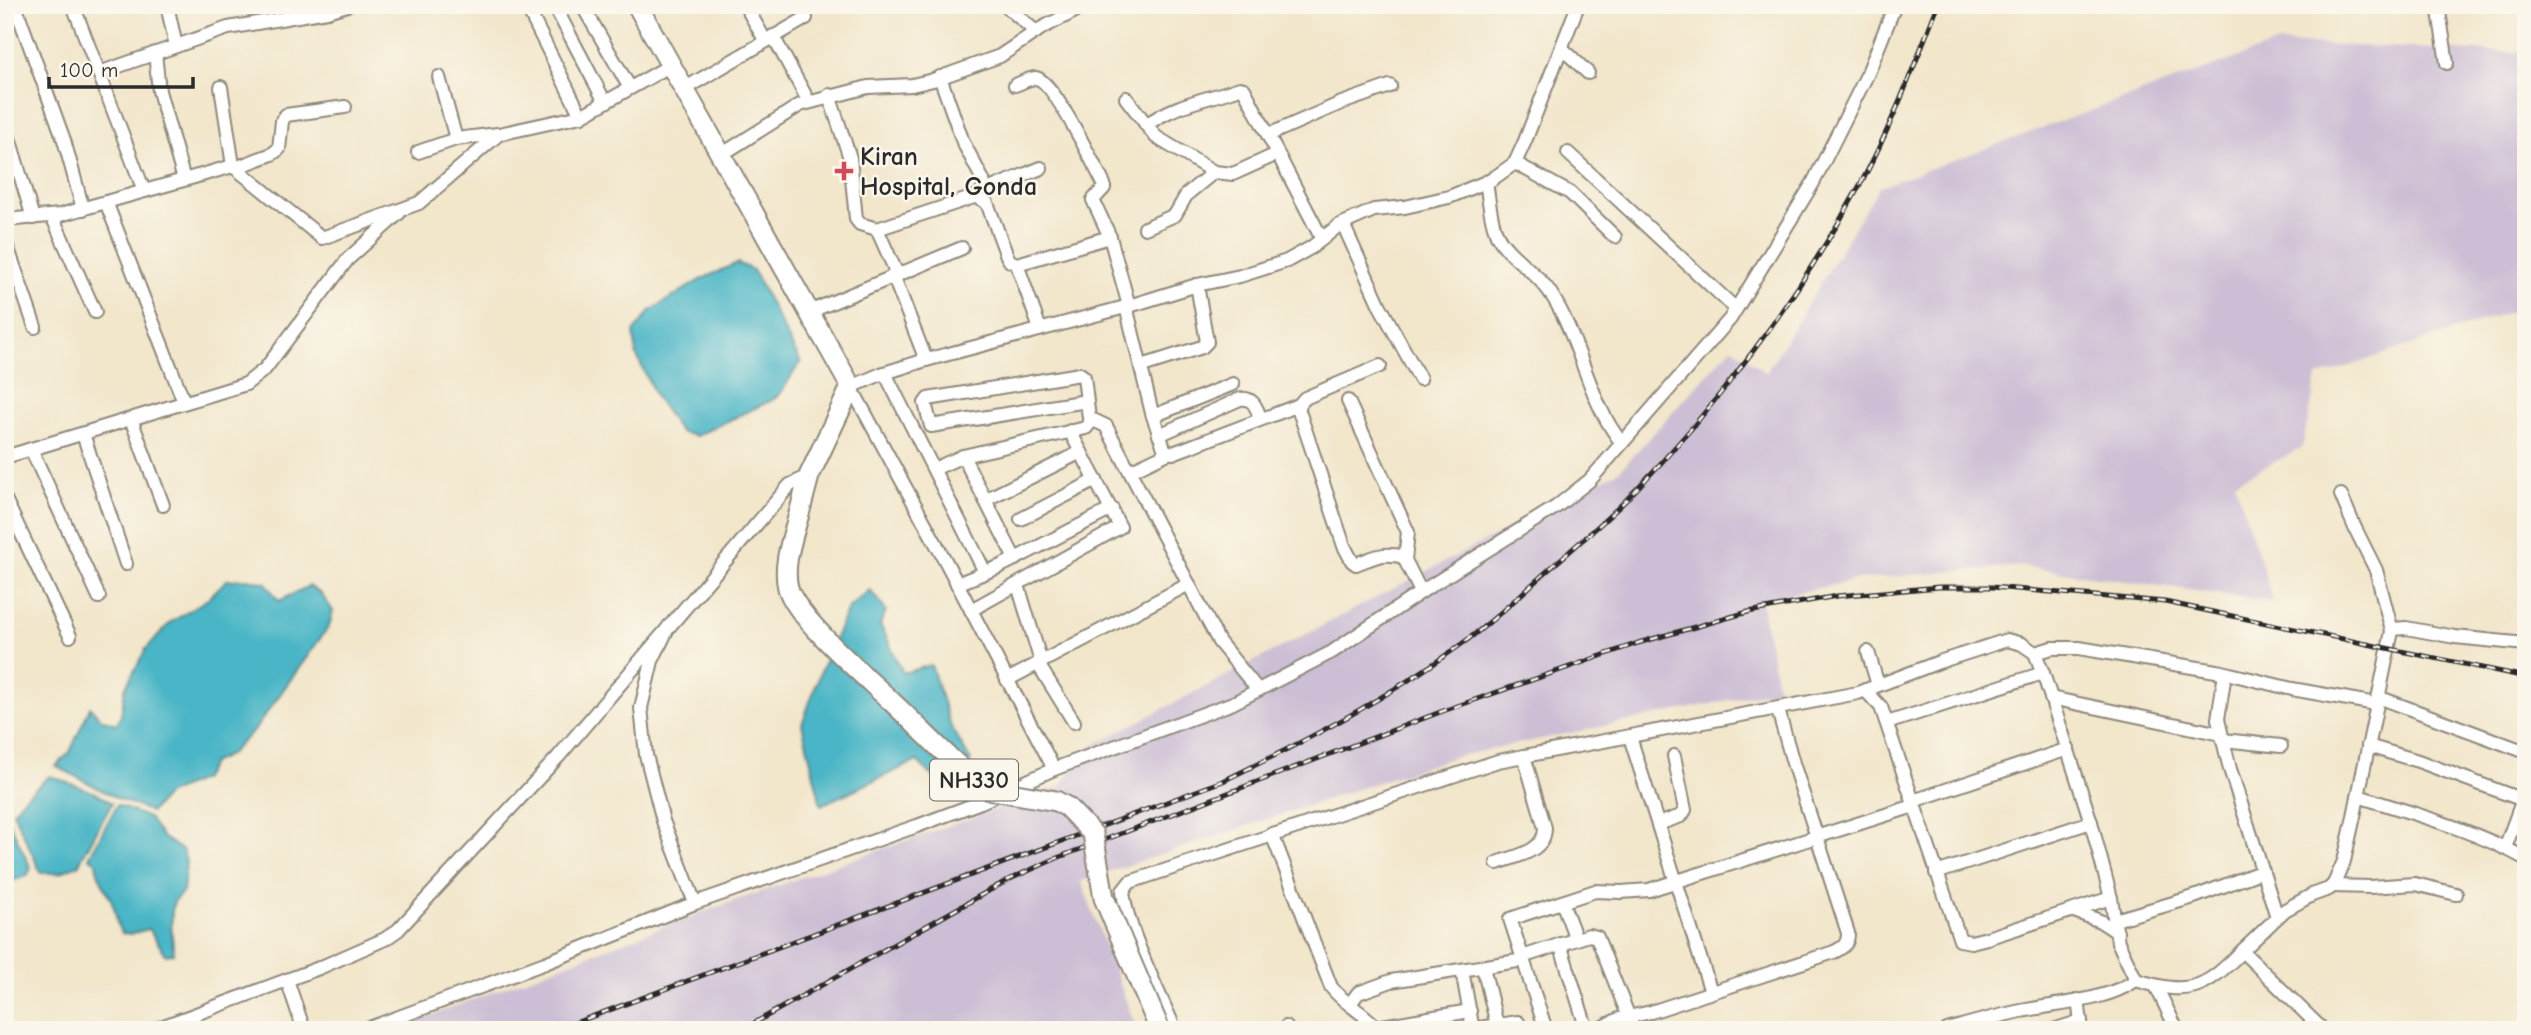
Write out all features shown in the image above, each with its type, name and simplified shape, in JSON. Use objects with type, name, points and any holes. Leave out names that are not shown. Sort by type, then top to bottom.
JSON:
[{"type":"highway","points":[[638,5],[851,387]]},
{"type":"highway","name":"NH330","points":[[851,387],[809,476],[791,541],[788,588],[799,609],[840,653],[978,783],[987,789],[1056,801],[1067,807],[1093,834],[1104,898],[1160,1030]]},
{"type":"street","points":[[15,5],[64,140],[83,209]]},
{"type":"street","points":[[73,5],[144,191]]},
{"type":"street","points":[[167,5],[176,46]]},
{"type":"street","points":[[99,72],[228,28],[347,5]]},
{"type":"street","points":[[526,5],[581,116]]},
{"type":"street","points":[[554,5],[605,103]]},
{"type":"street","points":[[582,5],[630,88]]},
{"type":"street","points":[[745,5],[809,102]]},
{"type":"street","points":[[1005,5],[1036,32]]},
{"type":"street","points":[[721,155],[800,105],[829,95],[868,87],[912,85],[940,77],[1000,56],[1036,32],[1087,5]]},
{"type":"street","points":[[1054,769],[851,387],[926,360],[1287,261],[1312,247],[1343,224],[1374,210],[1405,207],[1449,197],[1502,174],[1515,163],[1578,5]]},
{"type":"street","points":[[364,1030],[545,963],[695,903],[981,802],[1054,769],[1220,708],[1332,652],[1556,507],[1590,480],[1694,363],[1736,309],[1813,183],[1868,73],[1895,5]]},
{"type":"street","points":[[2438,5],[2447,63]]},
{"type":"street","points":[[684,89],[806,18]]},
{"type":"street","points":[[1562,48],[1588,73]]},
{"type":"street","points":[[155,53],[159,91],[184,180]]},
{"type":"street","points":[[418,152],[456,139],[499,134],[581,116],[671,65]]},
{"type":"street","points":[[439,76],[456,139]]},
{"type":"street","points":[[940,77],[963,142],[983,180],[981,195],[1010,261],[1017,264],[1110,237]]},
{"type":"street","points":[[1015,85],[1037,78],[1061,104],[1104,184],[1104,188],[1093,200],[1110,237],[1163,449],[1170,453]]},
{"type":"street","points":[[1268,135],[1339,104],[1390,86]]},
{"type":"street","points":[[221,87],[234,167],[321,238],[419,203],[499,134]]},
{"type":"street","points":[[1146,125],[1165,112],[1181,106],[1244,89],[1322,239]]},
{"type":"street","points":[[829,95],[850,158],[856,219],[860,224],[877,229],[981,195],[1041,168]]},
{"type":"street","points":[[1126,98],[1146,125],[1165,144],[1214,173],[1233,174],[1277,154]]},
{"type":"street","points":[[5,220],[52,216],[83,209],[234,167],[276,152],[281,145],[282,121],[286,115],[345,107]]},
{"type":"street","points":[[5,124],[33,218]]},
{"type":"street","points":[[1568,153],[1736,309]]},
{"type":"street","points":[[1515,163],[1570,193],[1615,237]]},
{"type":"street","points":[[1145,228],[1175,215],[1187,194],[1214,173]]},
{"type":"street","points":[[1486,182],[1495,232],[1552,295],[1567,323],[1601,413],[1622,443]]},
{"type":"street","points":[[106,202],[184,402]]},
{"type":"street","points":[[5,457],[246,384],[259,375],[355,251],[404,208]]},
{"type":"street","points":[[52,216],[95,312]]},
{"type":"street","points":[[1343,224],[1380,306],[1420,379]]},
{"type":"street","points":[[877,229],[926,360]]},
{"type":"street","points":[[5,240],[35,327]]},
{"type":"street","points":[[808,312],[962,248]]},
{"type":"street","points":[[1017,264],[1040,329]]},
{"type":"street","points":[[1142,366],[1202,347],[1207,342],[1197,285]]},
{"type":"street","points":[[1130,471],[1170,453],[1299,405],[1304,398],[1380,366]]},
{"type":"street","points":[[885,373],[985,572]]},
{"type":"street","points":[[933,469],[962,456],[1088,426],[1089,418],[1087,401],[1084,377],[1080,374],[928,399],[925,403],[931,426],[1087,401]]},
{"type":"street","points":[[1153,416],[1233,384]]},
{"type":"street","points":[[1159,435],[1240,399],[1247,398],[1252,401],[1261,419]]},
{"type":"street","points":[[1348,401],[1408,532],[1405,557],[1421,592]]},
{"type":"street","points":[[1299,405],[1344,546],[1352,561],[1356,564],[1387,553],[1405,557]]},
{"type":"street","points":[[1089,418],[1106,426],[1224,650],[1258,690]]},
{"type":"street","points":[[131,419],[163,505]]},
{"type":"street","points":[[971,610],[1118,529],[1119,523],[1070,431]]},
{"type":"street","points":[[83,434],[126,564]]},
{"type":"street","points":[[31,449],[99,597]]},
{"type":"street","points":[[985,500],[1081,452]]},
{"type":"street","points":[[962,456],[1015,559]]},
{"type":"street","points":[[153,1030],[287,980],[385,939],[398,930],[558,757],[790,485],[809,476]]},
{"type":"street","points":[[1021,519],[1096,480]]},
{"type":"street","points":[[1947,1030],[2117,990],[2136,980],[2182,989],[2204,984],[2221,973],[2277,917],[2300,901],[2332,886],[2337,880],[2344,861],[2392,629],[2376,570],[2342,495]]},
{"type":"street","points":[[5,499],[70,636]]},
{"type":"street","points":[[957,584],[1015,559],[1112,509]]},
{"type":"street","points":[[1007,680],[1189,584]]},
{"type":"street","points":[[1018,585],[1040,663],[1074,722]]},
{"type":"street","points":[[669,626],[652,662],[641,708],[646,755],[663,821],[695,903]]},
{"type":"street","points":[[2392,629],[2406,628],[2455,637],[2526,644]]},
{"type":"street","points":[[1175,1030],[1124,902],[1124,891],[1130,882],[1498,761],[1778,710],[1865,690],[2007,640],[2022,644],[2035,653],[2043,673],[2091,822],[2111,898],[2118,942],[2136,980]]},
{"type":"street","points":[[2035,653],[2052,648],[2079,648],[2225,673],[2292,689],[2377,700],[2526,752]]},
{"type":"street","points":[[1868,652],[1878,685]]},
{"type":"street","points":[[1887,723],[2043,673]]},
{"type":"street","points":[[2225,673],[2218,719],[2230,769],[2277,917]]},
{"type":"street","points":[[1865,690],[1881,707],[1960,940],[1965,942],[1987,938],[2111,898]]},
{"type":"street","points":[[2051,698],[2222,737],[2280,746]]},
{"type":"street","points":[[1597,1030],[1629,1017],[1834,952],[1844,947],[1848,941],[1848,933],[1778,710]]},
{"type":"street","points":[[1630,737],[1711,992]]},
{"type":"street","points":[[2368,746],[2524,795],[2505,848]]},
{"type":"street","points":[[1544,1029],[1510,919],[1595,891],[1649,890],[1677,882],[1817,838],[2068,749]]},
{"type":"street","points":[[1497,863],[1535,848],[1544,839],[1545,833],[1524,756]]},
{"type":"street","points":[[1658,824],[1681,816],[1685,810],[1674,756]]},
{"type":"street","points":[[2358,796],[2452,827],[2526,859]]},
{"type":"street","points":[[1936,873],[2091,822]]},
{"type":"street","points":[[1272,834],[1331,987],[1338,995],[1378,1028],[1470,1011]]},
{"type":"street","points":[[2073,911],[2116,926],[2263,871]]},
{"type":"street","points":[[2332,886],[2415,884],[2456,894]]},
{"type":"street","points":[[1562,902],[1576,939]]},
{"type":"street","points":[[1350,1004],[1358,993],[1391,981],[1523,958],[1589,935],[1597,937],[1634,1030]]},
{"type":"street","points":[[1560,944],[1587,1030]]},
{"type":"street","points":[[2242,951],[2323,1030]]},
{"type":"street","points":[[1483,967],[1497,1025]]},
{"type":"street","points":[[1462,970],[1473,1029],[1518,1022]]},
{"type":"street","points":[[287,980],[304,1030]]},
{"type":"street","points":[[2156,986],[2173,1027]]},
{"type":"street","points":[[2053,1030],[2081,1026],[2078,1000]]},
{"type":"shaded area","points":[[2278,43],[2513,52],[2526,50],[2526,306],[2317,377],[2302,448],[2235,482],[2274,602],[2020,566],[1855,580],[1761,601],[1778,690],[1454,757],[1081,881],[1137,1030],[393,1030],[694,915],[1060,787],[1088,748],[1619,471],[1732,347],[1766,373],[1879,187]]},
{"type":"water","points":[[737,263],[753,270],[801,363],[781,392],[772,400],[696,436],[680,432],[658,401],[636,354],[634,332],[650,311],[700,280]]},
{"type":"water","points":[[248,579],[266,583],[279,601],[309,586],[321,594],[333,611],[329,626],[255,729],[229,755],[213,762],[203,779],[166,795],[151,812],[117,798],[56,766],[70,752],[90,707],[101,719],[116,724],[121,716],[125,688],[146,649],[170,623],[206,600],[227,580]]},
{"type":"water","points":[[870,590],[886,611],[880,624],[903,673],[931,665],[951,727],[971,761],[936,779],[917,761],[821,805],[802,724],[848,608]]},
{"type":"water","points":[[50,776],[96,793],[112,803],[78,865],[59,873],[41,873],[13,812],[25,797]]},
{"type":"water","points":[[117,805],[149,818],[162,837],[183,851],[186,861],[183,892],[175,900],[172,911],[174,953],[166,955],[149,929],[130,934],[122,933],[96,862],[89,857]]},
{"type":"water","points":[[5,814],[31,868],[27,876],[5,883]]},
{"type":"railway","points":[[556,1030],[1223,781],[1346,718],[1463,643],[1505,609],[1627,499],[1693,427],[1754,350],[1810,269],[1860,185],[1892,119],[1938,5]]},
{"type":"railway","points":[[742,1030],[1008,880],[1057,858],[1443,711],[1638,643],[1748,612],[1837,596],[1939,587],[1992,587],[2165,602],[2526,677]]},
{"type":"place","name":"Kiran Hospital, Gonda","points":[[844,171]]}]
